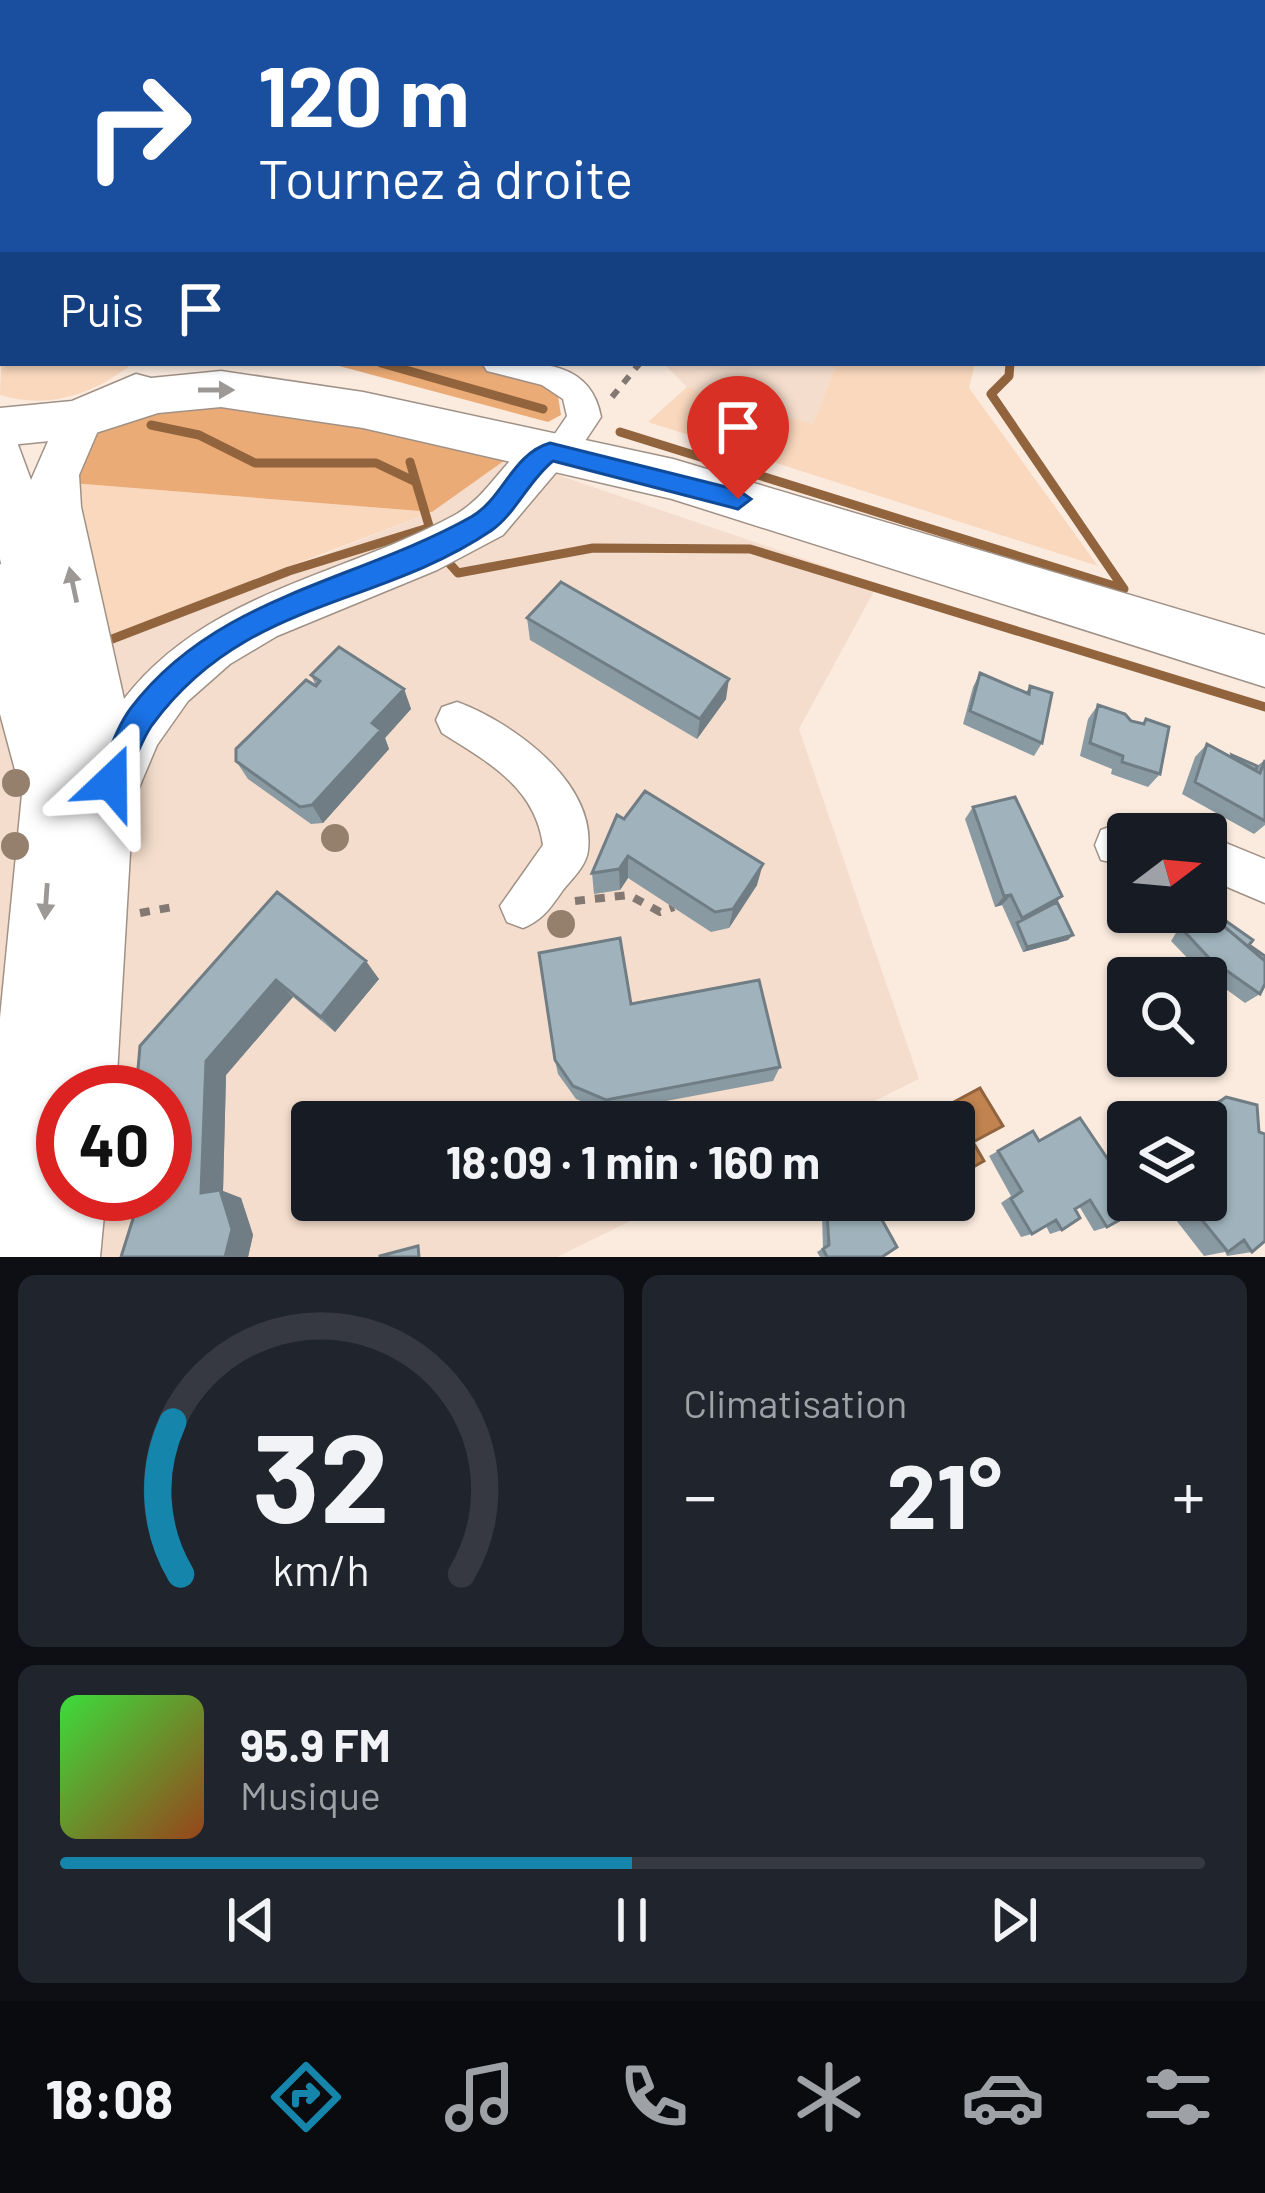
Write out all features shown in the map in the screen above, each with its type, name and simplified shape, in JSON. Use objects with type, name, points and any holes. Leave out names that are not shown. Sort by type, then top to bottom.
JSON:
[{"type":"highway","points":[[0,590],[77,796]]},
{"type":"main road","points":[[91,416],[148,383],[164,366]]},
{"type":"main road","points":[[275,366],[574,432],[673,479],[1265,661]]},
{"type":"main road","points":[[0,427],[91,416],[186,390],[256,391],[574,432]]},
{"type":"street","points":[[77,796],[119,756],[140,719],[198,655],[265,614],[413,558],[487,521],[529,467],[574,432],[584,417],[578,393],[567,382],[509,366]]},
{"type":"street","points":[[4,1257],[44,934],[96,700],[56,507],[55,475],[91,416]]},
{"type":"street","points":[[0,455],[54,673],[77,796],[80,1065]]},
{"type":"street","points":[[457,720],[532,768],[552,792],[564,820],[566,851],[523,906]]},
{"type":"street","points":[[1227,865],[1265,881]]},
{"type":"street","points":[[62,1257],[66,1221]]},
{"type":"path","points":[[574,432],[637,366]]},
{"type":"path","points":[[523,906],[629,895],[660,911],[674,907]]},
{"type":"path","points":[[119,916],[178,906]]},
{"type":"shaded area","points":[[1,366],[128,366],[87,391],[53,400],[0,395]]},
{"type":"shaded area","points":[[339,366],[487,366],[512,371],[538,381],[558,396],[561,415],[548,422]]},
{"type":"shaded area","points":[[666,366],[836,366],[813,424],[687,387]]},
{"type":"shaded area","points":[[836,366],[974,366],[969,388],[1098,566],[648,422],[687,387],[813,424]]},
{"type":"shaded area","points":[[219,397],[508,458],[432,512],[71,483],[100,427]]},
{"type":"shaded area","points":[[508,458],[878,584],[799,729],[919,1079],[874,1101],[291,1101],[291,1221],[630,1221],[557,1257],[0,1257],[0,682],[432,512]]},
{"type":"shaded area","points":[[71,483],[432,512],[107,636]]},
{"type":"shaded area","points":[[980,1088],[1003,1126],[975,1141],[975,1101],[956,1101]]},
{"type":"shaded area","points":[[975,1145],[984,1161],[975,1166]]},
{"type":"building","points":[[561,582],[729,679],[700,719],[527,618]]},
{"type":"building","points":[[339,647],[404,689],[372,723],[381,730],[312,805],[300,807],[236,761],[236,749],[306,680],[316,686],[320,681],[311,675]]},
{"type":"building","points":[[980,673],[1029,694],[1030,686],[1052,693],[1042,743],[970,711]]},
{"type":"building","points":[[1098,705],[1125,714],[1131,721],[1144,724],[1146,719],[1169,727],[1160,774],[1122,762],[1123,756],[1090,743]]},
{"type":"building","points":[[1207,744],[1260,773],[1265,760],[1265,821],[1195,782]]},
{"type":"building","points":[[645,791],[763,864],[733,909],[715,912],[628,856],[619,869],[592,873],[617,815],[624,819]]},
{"type":"building","points":[[1015,797],[1062,896],[1022,918],[1011,895],[1004,896],[973,807]]},
{"type":"building","points":[[277,892],[366,961],[321,1017],[276,980],[206,1061],[201,1193],[220,1190],[232,1229],[225,1257],[121,1257],[132,1221],[192,1221],[192,1065],[138,1065],[140,1046]]},
{"type":"building","points":[[1057,902],[1073,935],[1027,947],[1017,923]]},
{"type":"building","points":[[1227,922],[1253,940],[1249,945],[1265,961],[1227,929]]},
{"type":"building","points":[[1227,929],[1265,961],[1260,994],[1227,971],[1227,957],[1208,957],[1186,933],[1227,933]]},
{"type":"building","points":[[620,938],[631,1004],[759,980],[780,1067],[606,1100],[573,1086],[555,1060],[539,953]]},
{"type":"building","points":[[1226,1097],[1257,1105],[1259,1132],[1265,1134],[1265,1241],[1252,1252],[1244,1240],[1228,1252],[1203,1221],[1227,1221],[1227,1101],[1220,1101]]},
{"type":"building","points":[[1080,1118],[1107,1158],[1107,1221],[1118,1221],[1107,1227],[1090,1200],[1075,1209],[1080,1218],[1062,1230],[1056,1220],[1032,1234],[1011,1199],[1022,1191],[998,1151],[1033,1131],[1039,1141]]},
{"type":"building","points":[[828,1221],[883,1221],[897,1247],[882,1257],[827,1257],[823,1249],[829,1245]]},
{"type":"building","points":[[418,1246],[419,1257],[380,1257],[380,1256]]},
{"type":"waterway","points":[[392,366],[543,409]]},
{"type":"waterway","points":[[620,432],[1124,589],[991,394],[1009,376],[1010,366]]},
{"type":"waterway","points":[[151,425],[199,435],[255,463],[376,463],[416,482]]},
{"type":"waterway","points":[[410,462],[416,482]]},
{"type":"waterway","points":[[416,482],[432,536]]},
{"type":"waterway","points":[[107,641],[289,571],[428,528]]},
{"type":"waterway","points":[[440,553],[458,573],[593,548],[750,549],[1265,707]]},
{"type":"route","points":[[111,782],[119,756],[140,719],[198,655],[265,614],[468,532],[487,521],[529,467],[550,452],[673,479],[738,499]]}]
